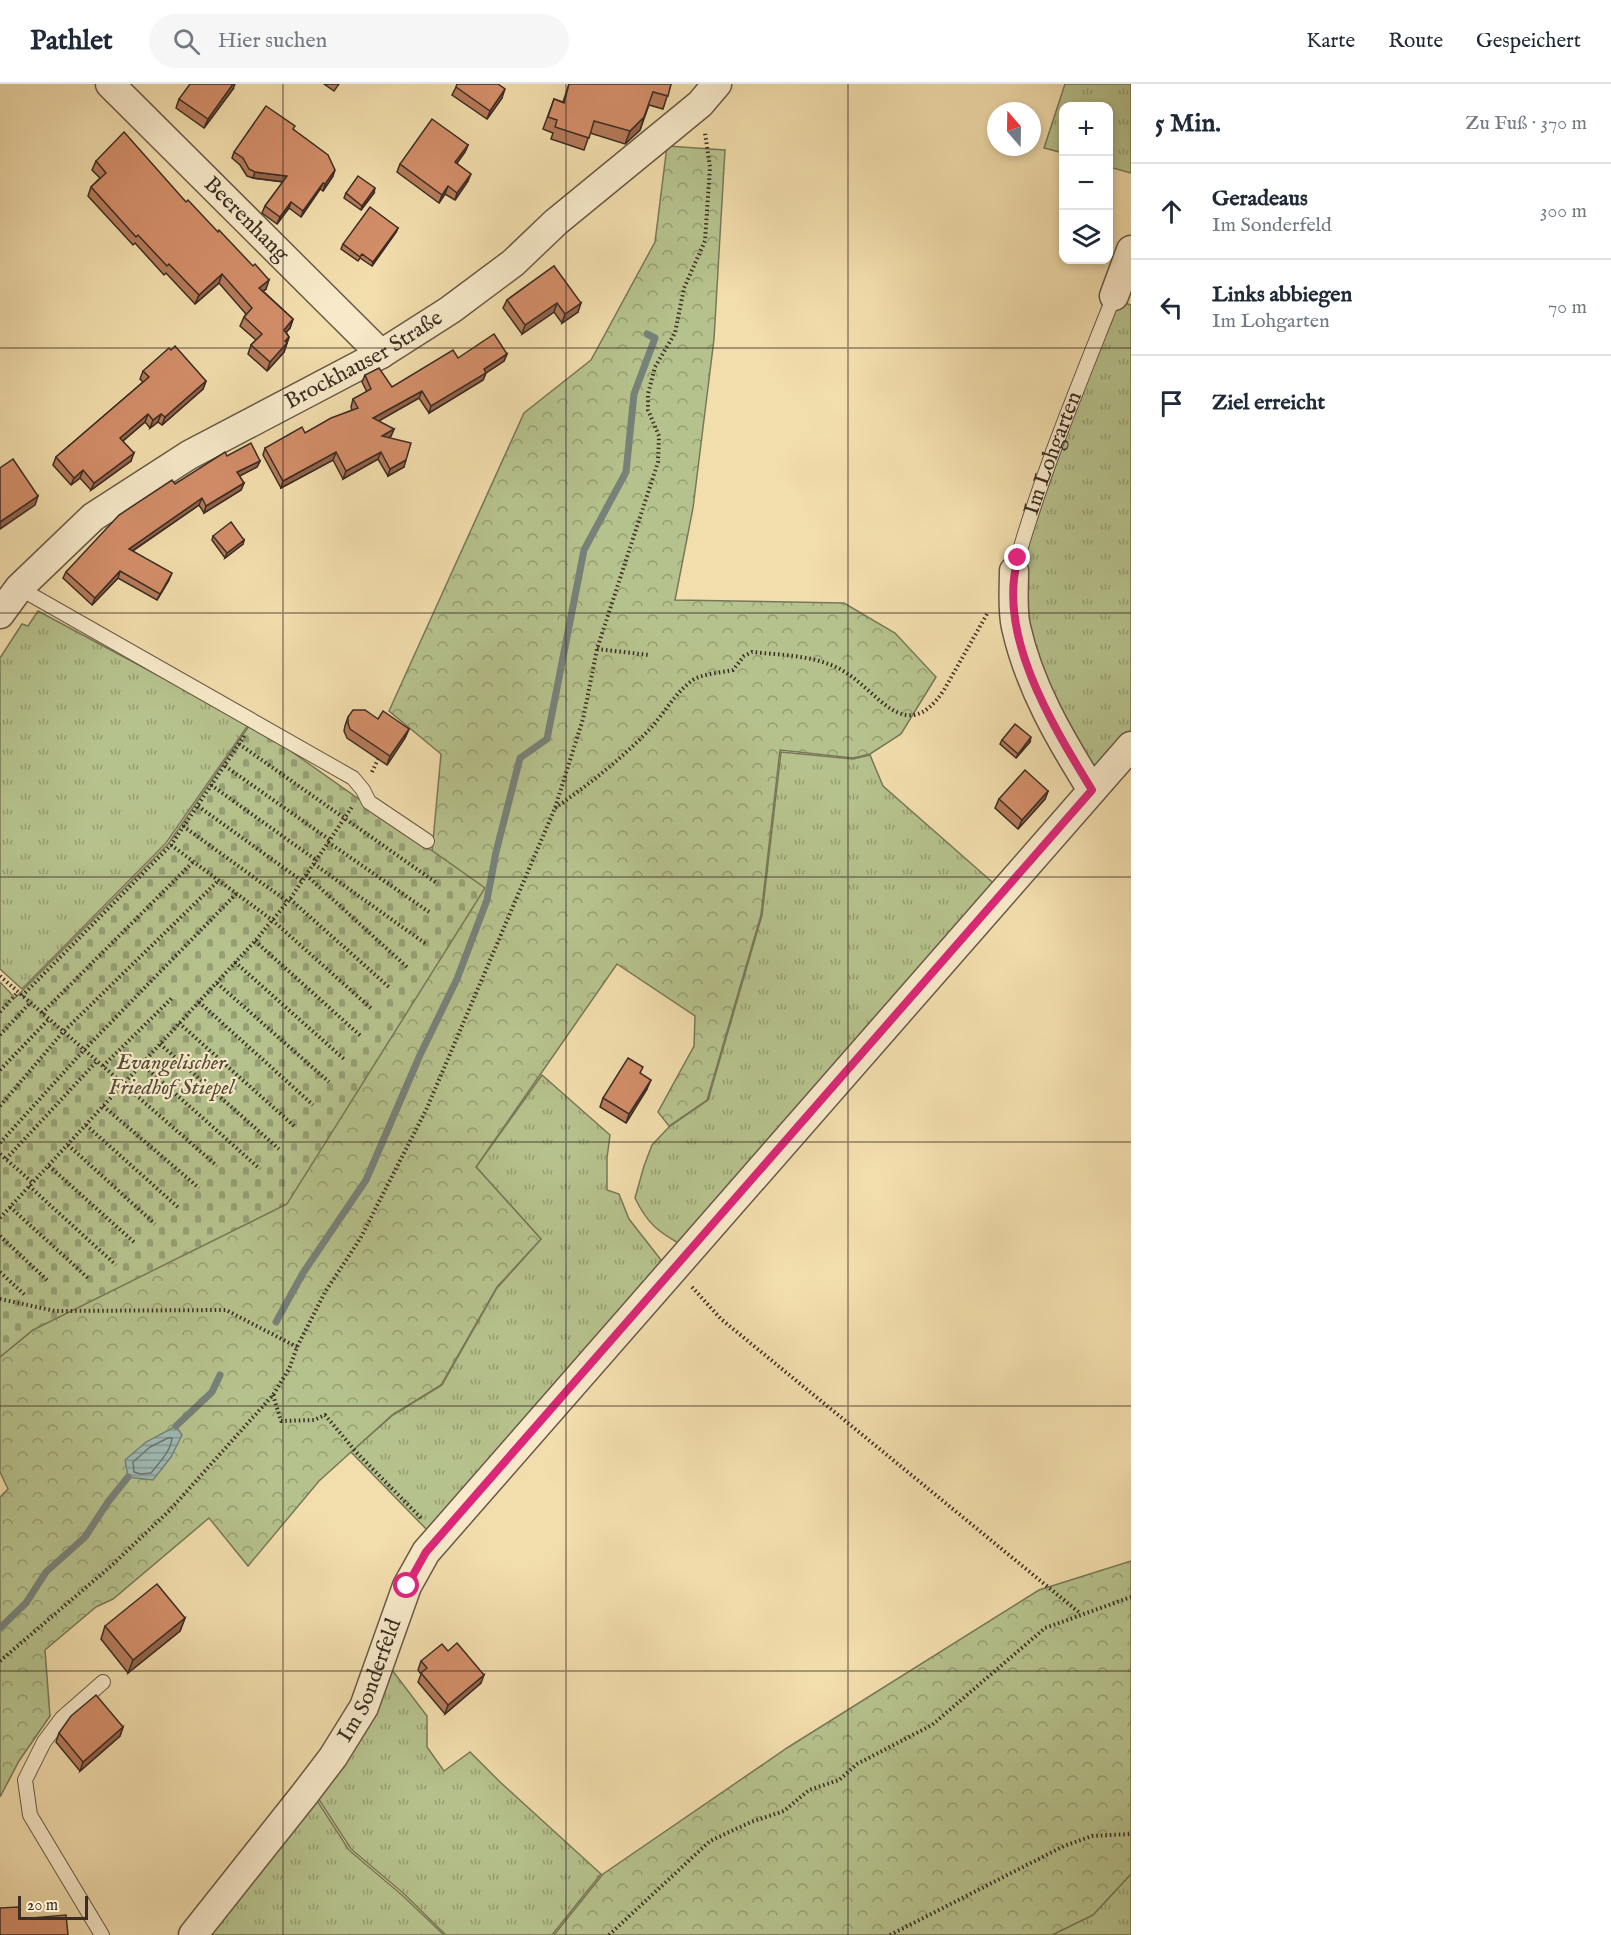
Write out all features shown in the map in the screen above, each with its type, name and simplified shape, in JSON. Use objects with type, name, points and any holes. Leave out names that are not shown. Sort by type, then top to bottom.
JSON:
[{"type":"street","name":"Beerenhang","points":[[110,84],[381,354]]},
{"type":"street","name":"Brockhauser Straße","points":[[0,614],[19,588],[93,517],[179,461],[243,425],[295,401],[381,354],[450,310],[513,263],[556,222],[709,94]]},
{"type":"street","name":"Im Lohgarten","points":[[1114,296],[1131,250]]},
{"type":"street","name":"Im Lohgarten","points":[[1014,572],[1015,625],[1029,672],[1058,735],[1092,790]]},
{"type":"street","name":"Im Sonderfeld","points":[[193,1935],[333,1757],[364,1707],[407,1586],[426,1552],[1131,746]]},
{"type":"lane","name":"Im Lohgarten","points":[[1014,572],[1052,453],[1114,296]]},
{"type":"lane","points":[[19,588],[353,778],[369,802],[428,842]]},
{"type":"lane","points":[[102,1935],[30,1815],[25,1780],[44,1742],[62,1718],[103,1682]]},
{"type":"path","points":[[0,1661],[111,1566],[169,1511],[273,1395],[289,1369],[297,1347],[325,1292],[360,1239],[428,1108],[555,808],[583,719],[597,649],[658,462],[658,436],[648,411],[648,394],[655,367],[675,333],[684,288],[705,241],[710,167],[709,94]]},
{"type":"path","points":[[555,808],[614,764],[649,730],[684,688],[695,679],[708,674],[733,670],[744,656],[752,652],[821,661],[852,677],[894,712],[903,715],[924,713],[937,701],[944,690],[992,605]]},
{"type":"path","points":[[597,649],[649,655]]},
{"type":"path","points":[[0,1012],[171,844],[254,722]]},
{"type":"path","points":[[239,744],[438,884]]},
{"type":"path","points":[[0,1218],[255,941],[289,901],[363,790],[378,759]]},
{"type":"path","points":[[224,766],[429,912]]},
{"type":"path","points":[[212,785],[426,944]]},
{"type":"path","points":[[198,806],[302,881]]},
{"type":"path","points":[[183,826],[289,901],[390,988]]},
{"type":"path","points":[[171,844],[272,920],[372,1009]]},
{"type":"path","points":[[42,1013],[194,861]]},
{"type":"path","points":[[306,875],[407,967]]},
{"type":"path","points":[[0,1106],[63,1032],[219,880]]},
{"type":"path","points":[[0,1143],[84,1050],[237,893]]},
{"type":"path","points":[[255,941],[362,1037]]},
{"type":"path","points":[[235,962],[345,1060]]},
{"type":"path","points":[[0,976],[217,1166]]},
{"type":"path","points":[[217,982],[329,1082]]},
{"type":"path","points":[[103,1066],[172,998]]},
{"type":"path","points":[[199,1002],[313,1105]]},
{"type":"path","points":[[0,1035],[30,1003]]},
{"type":"path","points":[[0,1070],[49,1019]]},
{"type":"path","points":[[179,1023],[294,1125]]},
{"type":"path","points":[[160,1044],[279,1149]]},
{"type":"path","points":[[6,1159],[97,1060]]},
{"type":"path","points":[[142,1064],[260,1169]]},
{"type":"path","points":[[103,1106],[199,1188]]},
{"type":"path","points":[[86,1125],[180,1209]]},
{"type":"path","points":[[68,1145],[155,1224]]},
{"type":"path","points":[[0,1154],[116,1265]]},
{"type":"path","points":[[49,1166],[136,1244]]},
{"type":"path","points":[[10,1207],[88,1278]]},
{"type":"path","points":[[0,1236],[47,1280]]},
{"type":"path","points":[[678,1264],[693,1289],[721,1319],[1081,1614]]},
{"type":"path","points":[[0,1272],[26,1296]]},
{"type":"path","points":[[0,1299],[55,1311],[226,1310],[297,1347]]},
{"type":"path","points":[[273,1395],[281,1421],[314,1420],[325,1415],[357,1453],[439,1537]]},
{"type":"path","points":[[609,1935],[710,1841],[751,1822],[784,1811],[809,1790],[838,1780],[857,1764],[932,1725],[1045,1628],[1131,1597]]},
{"type":"path","points":[[890,1935],[1065,1846],[1092,1836],[1131,1834]]},
{"type":"green space","points":[[1065,84],[1131,84],[1131,173],[1113,168],[1113,102],[1059,102]]},
{"type":"green space","points":[[1059,102],[1059,152],[1044,148]]},
{"type":"green space","points":[[667,146],[725,150],[714,339],[693,508],[675,600],[844,603],[895,633],[936,677],[901,734],[870,754],[853,758],[780,750],[761,915],[707,1100],[669,1126],[658,1112],[694,1046],[695,1016],[617,964],[476,1167],[541,1239],[497,1287],[441,1385],[392,1415],[319,1481],[248,1566],[209,1518],[113,1599],[96,1607],[45,1650],[50,1716],[19,1761],[0,1797],[0,1497],[8,1489],[0,1472],[0,1357],[33,1330],[484,888],[432,852],[441,754],[389,711],[524,413],[591,360],[655,242]]},
{"type":"green space","points":[[1119,301],[1131,305],[1131,736],[1103,764],[1092,765],[1036,670],[1021,572],[1034,523],[1063,442]]},
{"type":"green space","points":[[38,611],[249,724],[166,843],[22,989],[0,969],[0,658],[22,624],[28,626]]},
{"type":"green space","name":"Evangelischer Friedhof Stiepel","points":[[251,723],[485,888],[287,1204],[33,1330],[0,1357],[0,982],[15,998],[168,844]]},
{"type":"green space","points":[[781,752],[853,759],[870,755],[883,786],[999,888],[682,1245],[654,1226],[635,1198],[652,1145],[669,1127],[708,1100],[762,915]]},
{"type":"green space","points":[[542,1075],[610,1135],[607,1190],[619,1194],[629,1219],[665,1265],[430,1533],[351,1452],[393,1415],[442,1385],[497,1288],[541,1239],[476,1167]]},
{"type":"green space","points":[[1131,1561],[1131,1874],[1093,1915],[1052,1935],[554,1935],[603,1874],[787,1748],[1039,1590]]},
{"type":"green space","points":[[392,1670],[427,1716],[427,1747],[444,1771],[470,1752],[601,1874],[552,1935],[446,1935],[403,1893],[351,1849],[318,1798],[367,1729]]},
{"type":"green space","points":[[316,1799],[349,1850],[402,1895],[444,1935],[203,1935]]},
{"type":"green space","points":[[1131,1874],[1131,1935],[1052,1935],[1093,1915]]},
{"type":"water","points":[[176,1426],[182,1435],[171,1457],[153,1480],[128,1477],[125,1460],[146,1442]]},
{"type":"building","points":[[190,84],[233,84],[208,119],[179,99]]},
{"type":"building","points":[[457,84],[498,84],[505,89],[490,111],[456,87]]},
{"type":"building","points":[[569,84],[671,84],[668,96],[653,92],[644,117],[630,131],[594,121],[589,138],[555,127],[557,120],[548,117],[554,99],[564,103]]},
{"type":"building","points":[[266,106],[295,126],[293,129],[328,155],[335,170],[303,211],[291,202],[280,217],[265,206],[287,176],[255,172],[249,169],[243,158],[234,152]]},
{"type":"building","points":[[432,119],[468,145],[455,162],[471,174],[457,193],[448,186],[442,195],[400,164]]},
{"type":"building","points":[[124,132],[186,202],[188,200],[269,280],[259,288],[293,319],[284,330],[289,337],[285,341],[287,343],[270,362],[251,345],[262,334],[244,317],[252,308],[222,274],[199,295],[138,235],[136,237],[91,187],[106,173],[96,161]]},
{"type":"building","points":[[358,176],[375,188],[362,206],[346,193]]},
{"type":"building","points":[[370,207],[398,228],[373,262],[362,254],[360,257],[343,244]]},
{"type":"building","points":[[554,266],[581,303],[565,314],[557,303],[525,325],[507,300]]},
{"type":"building","points":[[494,334],[507,354],[484,369],[486,373],[431,406],[422,391],[373,418],[394,429],[382,436],[411,443],[406,460],[390,469],[381,452],[346,471],[336,452],[283,481],[265,448],[302,427],[305,433],[331,418],[358,408],[353,399],[371,389],[365,375],[379,368],[392,387],[453,350],[458,358]]},
{"type":"building","points":[[175,346],[206,381],[165,417],[161,414],[153,420],[148,414],[120,438],[134,453],[94,483],[83,470],[74,478],[56,457],[149,377],[143,371],[169,348],[171,350]]},
{"type":"building","points":[[251,443],[260,461],[237,472],[244,483],[206,506],[202,498],[129,549],[172,573],[160,594],[120,571],[95,598],[66,572],[119,515],[172,480],[175,484],[225,452],[227,456]]},
{"type":"building","points":[[13,459],[38,496],[0,522],[0,468]]},
{"type":"building","points":[[231,522],[244,540],[227,553],[213,536]]},
{"type":"building","points":[[353,710],[365,710],[378,719],[383,711],[409,729],[390,756],[350,729],[348,717]]},
{"type":"building","points":[[1015,724],[1031,737],[1018,754],[1002,740]]},
{"type":"building","points":[[1025,770],[1048,791],[1022,820],[999,799]]},
{"type":"building","points":[[628,1058],[643,1067],[640,1073],[651,1080],[629,1114],[603,1098]]},
{"type":"building","points":[[157,1584],[185,1618],[133,1660],[105,1626]]},
{"type":"building","points":[[457,1643],[484,1675],[448,1705],[421,1673],[427,1668],[421,1661],[442,1644],[448,1651]]},
{"type":"building","points":[[96,1695],[123,1727],[83,1762],[59,1733],[71,1716]]},
{"type":"building","points":[[19,1907],[20,1919],[66,1915],[68,1935],[0,1935],[0,1908]]},
{"type":"waterway","points":[[276,1322],[303,1273],[366,1180],[420,1055],[457,979],[487,900],[496,852],[520,758],[547,739],[584,550],[626,472],[634,394],[655,338],[647,334]]},
{"type":"waterway","points":[[176,1426],[212,1392],[220,1375]]},
{"type":"waterway","points":[[0,1628],[26,1603],[46,1572],[85,1537],[128,1477]]},
{"type":"route","points":[[407,1586],[426,1552],[1092,790],[1058,735],[1029,672],[1015,625],[1014,572],[1018,558]]}]
